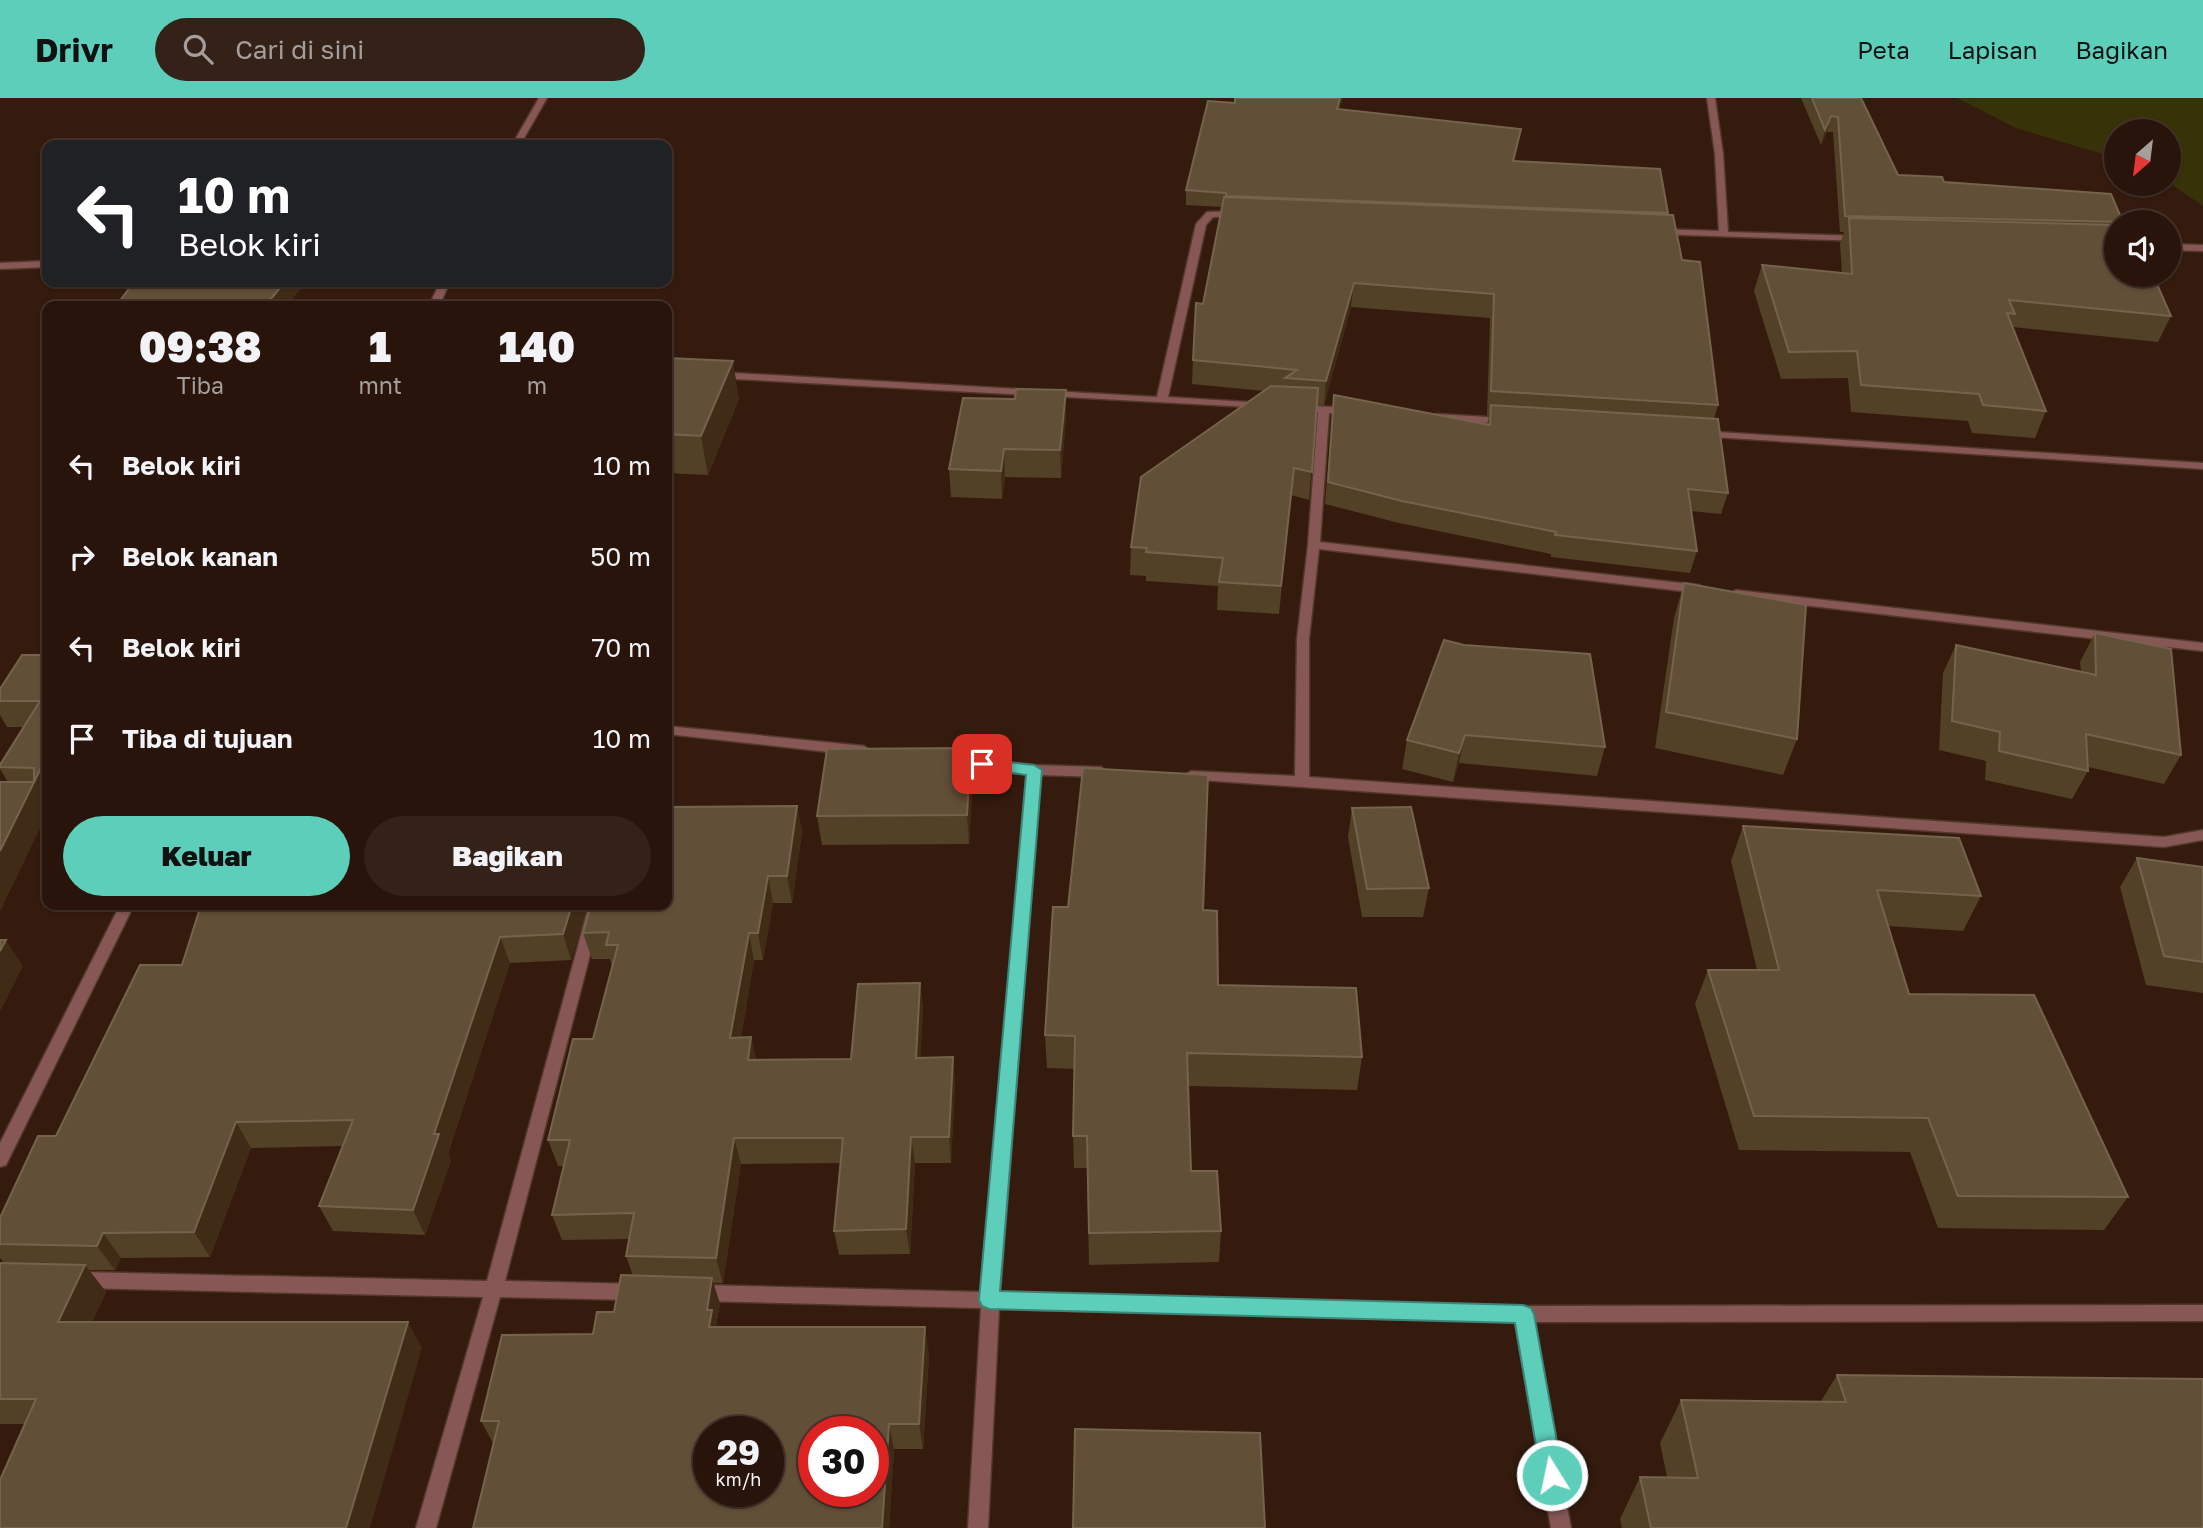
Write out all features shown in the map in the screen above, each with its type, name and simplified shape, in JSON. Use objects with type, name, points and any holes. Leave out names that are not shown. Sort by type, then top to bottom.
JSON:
[{"type":"street","points":[[519,140],[543,98]]},
{"type":"street","points":[[1711,98],[1719,154],[1724,235]]},
{"type":"street","points":[[1162,400],[1200,224],[1210,214],[1246,214]]},
{"type":"street","points":[[1642,232],[1878,239]]},
{"type":"street","points":[[2181,247],[2203,248]]},
{"type":"street","points":[[0,266],[42,264]]},
{"type":"street","points":[[708,375],[1270,407]]},
{"type":"street","points":[[1284,407],[1366,412]]},
{"type":"street","points":[[1302,781],[1303,639],[1314,545],[1324,410]]},
{"type":"street","points":[[1422,416],[1520,422]]},
{"type":"street","points":[[1687,433],[2203,466]]},
{"type":"street","points":[[1314,545],[2203,647]]},
{"type":"street","points":[[672,731],[884,754]]},
{"type":"street","points":[[939,760],[1034,770],[1115,773]]},
{"type":"street","points":[[978,1528],[989,1300],[1034,770]]},
{"type":"street","points":[[1182,775],[1302,781],[2164,842],[2203,835]]},
{"type":"street","points":[[0,1160],[125,910]]},
{"type":"street","points":[[426,1528],[494,1288],[595,910]]},
{"type":"street","points":[[69,1280],[659,1292]]},
{"type":"street","points":[[687,1293],[1523,1314],[2203,1313]]},
{"type":"street","points":[[1523,1314],[1561,1528]]},
{"type":"shaded area","points":[[1957,98],[2203,98],[2203,206],[2181,191],[2181,119],[2104,119],[2104,154],[2016,128]]},
{"type":"building","points":[[1235,98],[1340,98],[1337,109],[1521,129],[1513,161],[1660,169],[1668,213],[1226,196],[1226,193],[1186,190],[1208,101],[1235,103]]},
{"type":"building","points":[[1812,98],[1861,98],[1898,175],[1942,177],[1944,182],[2104,193],[2104,196],[2112,196],[2118,210],[2104,210],[2104,222],[1845,216],[1838,117],[1831,116],[1825,130]]},
{"type":"building","points":[[1224,197],[1673,215],[1682,260],[1700,262],[1718,405],[1491,391],[1494,294],[1354,283],[1326,381],[1285,378],[1297,370],[1193,360],[1196,303],[1203,304]]},
{"type":"building","points":[[1849,218],[2104,225],[2104,287],[2158,287],[2171,316],[2009,300],[2015,314],[2007,313],[2046,411],[1983,405],[1979,394],[1861,385],[1857,351],[1789,352],[1762,265],[1852,274]]},
{"type":"building","points":[[130,287],[281,287],[269,301],[120,301]]},
{"type":"building","points":[[672,358],[733,361],[701,436],[672,434]]},
{"type":"building","points":[[1271,386],[1318,388],[1312,472],[1294,468],[1281,586],[1219,582],[1223,558],[1146,552],[1147,548],[1131,547],[1141,477]]},
{"type":"building","points":[[1016,389],[1066,390],[1060,450],[1004,449],[1001,471],[949,469],[963,398],[1015,399]]},
{"type":"building","points":[[1334,395],[1490,425],[1491,405],[1718,419],[1728,493],[1688,489],[1697,551],[1555,535],[1556,532],[1402,501],[1328,482]]},
{"type":"building","points":[[1684,583],[1806,605],[1797,739],[1666,712]]},
{"type":"building","points":[[2095,633],[2171,649],[2181,755],[2086,734],[2088,771],[1999,751],[2000,732],[1952,721],[1956,645],[2096,675]]},
{"type":"building","points":[[1444,640],[1464,645],[1590,654],[1605,747],[1465,735],[1459,753],[1407,740]]},
{"type":"building","points":[[22,655],[42,655],[42,766],[0,851],[0,782],[34,782],[34,768],[0,765],[40,701],[0,701],[0,689]]},
{"type":"building","points":[[971,748],[967,815],[817,816],[827,749]]},
{"type":"building","points":[[1083,768],[1208,775],[1203,910],[1217,911],[1218,985],[1356,988],[1362,1057],[1187,1053],[1191,1171],[1217,1171],[1221,1231],[1089,1233],[1087,1136],[1073,1136],[1075,1036],[1045,1035],[1053,907],[1068,907]]},
{"type":"building","points":[[797,806],[787,876],[768,876],[758,933],[749,933],[730,1038],[751,1037],[748,1060],[851,1059],[858,984],[920,983],[916,1058],[953,1057],[949,1137],[911,1137],[906,1229],[834,1231],[843,1138],[734,1138],[716,1258],[626,1256],[634,1213],[552,1215],[570,1140],[548,1140],[573,1039],[593,1039],[618,945],[606,945],[609,932],[583,933],[590,910],[672,910],[672,807]]},
{"type":"building","points":[[1411,807],[1429,888],[1367,889],[1352,808]]},
{"type":"building","points":[[1743,826],[1959,838],[1981,896],[1877,890],[1909,994],[2034,995],[2128,1197],[1958,1196],[1928,1118],[1754,1116],[1708,970],[1779,970]]},
{"type":"building","points":[[2137,858],[2203,867],[2203,962],[2164,956]]},
{"type":"building","points":[[199,910],[570,910],[563,934],[500,937],[434,1134],[439,1134],[413,1210],[319,1206],[353,1120],[236,1122],[194,1232],[103,1233],[97,1246],[0,1244],[0,1218],[38,1136],[56,1136],[140,965],[182,965]]},
{"type":"building","points":[[0,940],[6,940],[0,951]]},
{"type":"building","points":[[0,1263],[85,1265],[58,1322],[408,1322],[346,1528],[0,1528],[0,1480],[36,1399],[0,1399]]},
{"type":"building","points":[[621,1275],[712,1278],[707,1310],[712,1310],[709,1327],[925,1327],[919,1424],[889,1424],[889,1416],[798,1416],[798,1507],[883,1507],[882,1528],[473,1528],[499,1421],[481,1421],[502,1335],[593,1334],[597,1312],[614,1312]]},
{"type":"building","points":[[1837,1375],[2203,1379],[2203,1528],[1651,1528],[1640,1477],[1698,1478],[1681,1400],[1846,1402]]},
{"type":"building","points":[[1075,1429],[1260,1433],[1265,1528],[1073,1528]]},
{"type":"route","points":[[982,764],[1034,770],[989,1300],[1523,1314],[1552,1475]]}]
